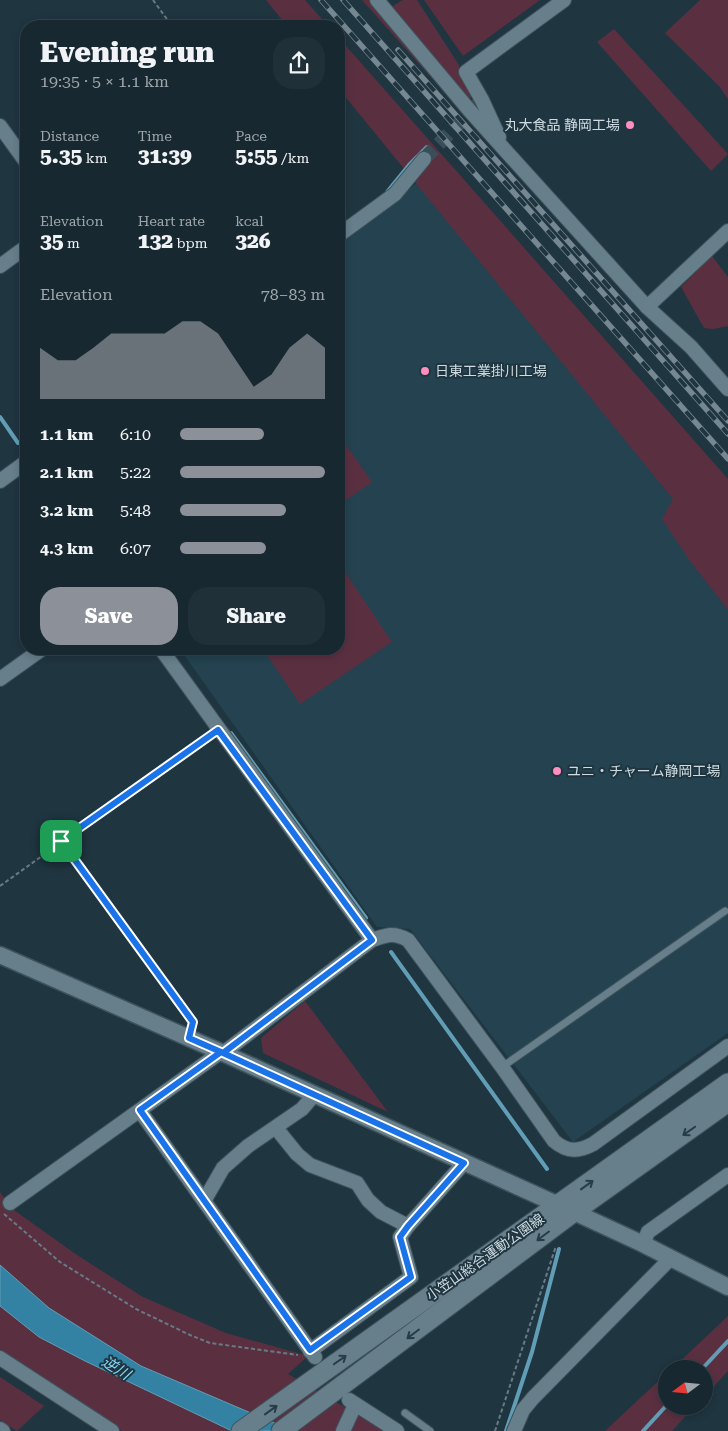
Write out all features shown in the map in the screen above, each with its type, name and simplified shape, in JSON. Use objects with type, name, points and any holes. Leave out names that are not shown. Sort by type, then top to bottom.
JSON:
[{"type":"main road","name":"小笠山総合運動公園線","points":[[281,1431],[325,1399],[728,1083]]},
{"type":"main road","name":"小笠山総合運動公園線","points":[[241,1431],[300,1388],[566,1209],[723,1110]]},
{"type":"street","points":[[377,0],[504,149],[647,307],[691,347],[728,389]]},
{"type":"street","points":[[504,149],[482,100],[466,72],[564,0]]},
{"type":"street","points":[[0,126],[20,154]]},
{"type":"street","points":[[345,231],[395,194],[424,159]]},
{"type":"street","points":[[647,307],[728,231]]},
{"type":"street","points":[[0,266],[20,251]]},
{"type":"street","points":[[0,480],[20,466]]},
{"type":"street","points":[[0,679],[34,655]]},
{"type":"street","points":[[165,655],[372,940]]},
{"type":"street","points":[[5,1207],[222,1052],[372,940],[386,935],[398,934],[408,940],[554,1141],[562,1147],[573,1150],[584,1149],[593,1144],[728,1046]]},
{"type":"street","points":[[0,955],[222,1052],[643,1244],[728,1287]]},
{"type":"street","points":[[204,1201],[222,1168],[248,1146],[302,1109],[314,1095]]},
{"type":"street","points":[[140,1110],[312,1354],[411,1277],[400,1237],[464,1163]]},
{"type":"street","points":[[276,1128],[297,1154],[310,1165],[357,1183],[368,1200],[381,1212],[408,1226]]},
{"type":"street","points":[[643,1244],[648,1232],[728,1174]]},
{"type":"street","points":[[514,1431],[524,1410],[533,1398],[671,1258]]},
{"type":"street","points":[[0,1358],[112,1431]]},
{"type":"street","points":[[343,1431],[352,1403],[397,1431]]},
{"type":"lane","points":[[502,1067],[725,911]]},
{"type":"lane","points":[[405,1413],[430,1431]]},
{"type":"path","points":[[153,0],[168,20]]},
{"type":"path","points":[[0,886],[218,730]]},
{"type":"path","points":[[61,841],[193,1022],[189,1038]]},
{"type":"path","points":[[5,1207],[60,1262],[136,1308],[190,1335],[210,1343],[312,1354]]},
{"type":"path","points":[[495,1431],[558,1239]]},
{"type":"shaded area","points":[[266,0],[305,0],[323,20],[282,20]]},
{"type":"shaded area","points":[[362,0],[372,0],[462,112]]},
{"type":"shaded area","points":[[403,0],[417,0],[459,65],[460,74],[472,96],[468,101],[391,7]]},
{"type":"shaded area","points":[[424,0],[540,0],[463,56]]},
{"type":"shaded area","points":[[700,0],[728,0],[728,99],[719,86],[665,33]]},
{"type":"shaded area","points":[[614,29],[728,154],[711,171],[597,42]]},
{"type":"shaded area","points":[[345,45],[728,479],[728,610],[690,561],[662,519],[673,499],[345,96]]},
{"type":"shaded area","points":[[429,174],[728,514],[728,1033],[573,1142],[410,929],[377,927],[184,655],[345,655],[345,237]]},
{"type":"shaded area","points":[[712,256],[728,277],[728,326],[713,329],[704,328],[681,287]]},
{"type":"shaded area","points":[[345,444],[372,482],[345,501]]},
{"type":"shaded area","points":[[345,572],[392,642],[300,704],[267,655],[345,655]]},
{"type":"shaded area","points":[[305,1001],[388,1112],[263,1053],[261,1038]]},
{"type":"shaded area","points":[[0,1192],[11,1208],[77,1255],[143,1297],[226,1333],[308,1356],[288,1374],[385,1431],[122,1431],[0,1353]]},
{"type":"shaded area","points":[[728,1316],[728,1371],[713,1387],[713,1360],[682,1360]]},
{"type":"shaded area","points":[[0,1377],[44,1406],[17,1431],[0,1420]]},
{"type":"shaded area","points":[[658,1381],[658,1415],[687,1415],[672,1431],[605,1431]]},
{"type":"water","name":"逆川","points":[[0,1265],[49,1308],[141,1366],[293,1431],[232,1431],[39,1337],[0,1306]]},
{"type":"waterway","points":[[387,192],[427,147]]},
{"type":"waterway","points":[[0,417],[18,443]]},
{"type":"waterway","points":[[231,733],[366,918]]},
{"type":"waterway","points":[[391,952],[547,1169]]},
{"type":"waterway","points":[[506,1431],[532,1352],[559,1249]]},
{"type":"waterway","points":[[710,1360],[728,1341]]},
{"type":"waterway","points":[[643,1431],[658,1415]]},
{"type":"tunnel","points":[[424,159],[482,100]]},
{"type":"railway","points":[[321,0],[339,20]]},
{"type":"railway","points":[[343,0],[728,434]]},
{"type":"railway","points":[[345,27],[728,459]]},
{"type":"railway","points":[[398,50],[728,421]]},
{"type":"place","name":"丸大食品 静岡工場","points":[[630,125]]},
{"type":"place","name":"日東工業掛川工場","points":[[425,371]]},
{"type":"place","name":"ユニ・チャーム静岡工場","points":[[557,771]]},
{"type":"route","points":[[218,730],[372,940],[223,1053],[464,1163],[400,1237],[411,1277],[310,1350],[140,1110],[221,1052],[189,1038],[193,1022],[61,841],[218,730]]}]
